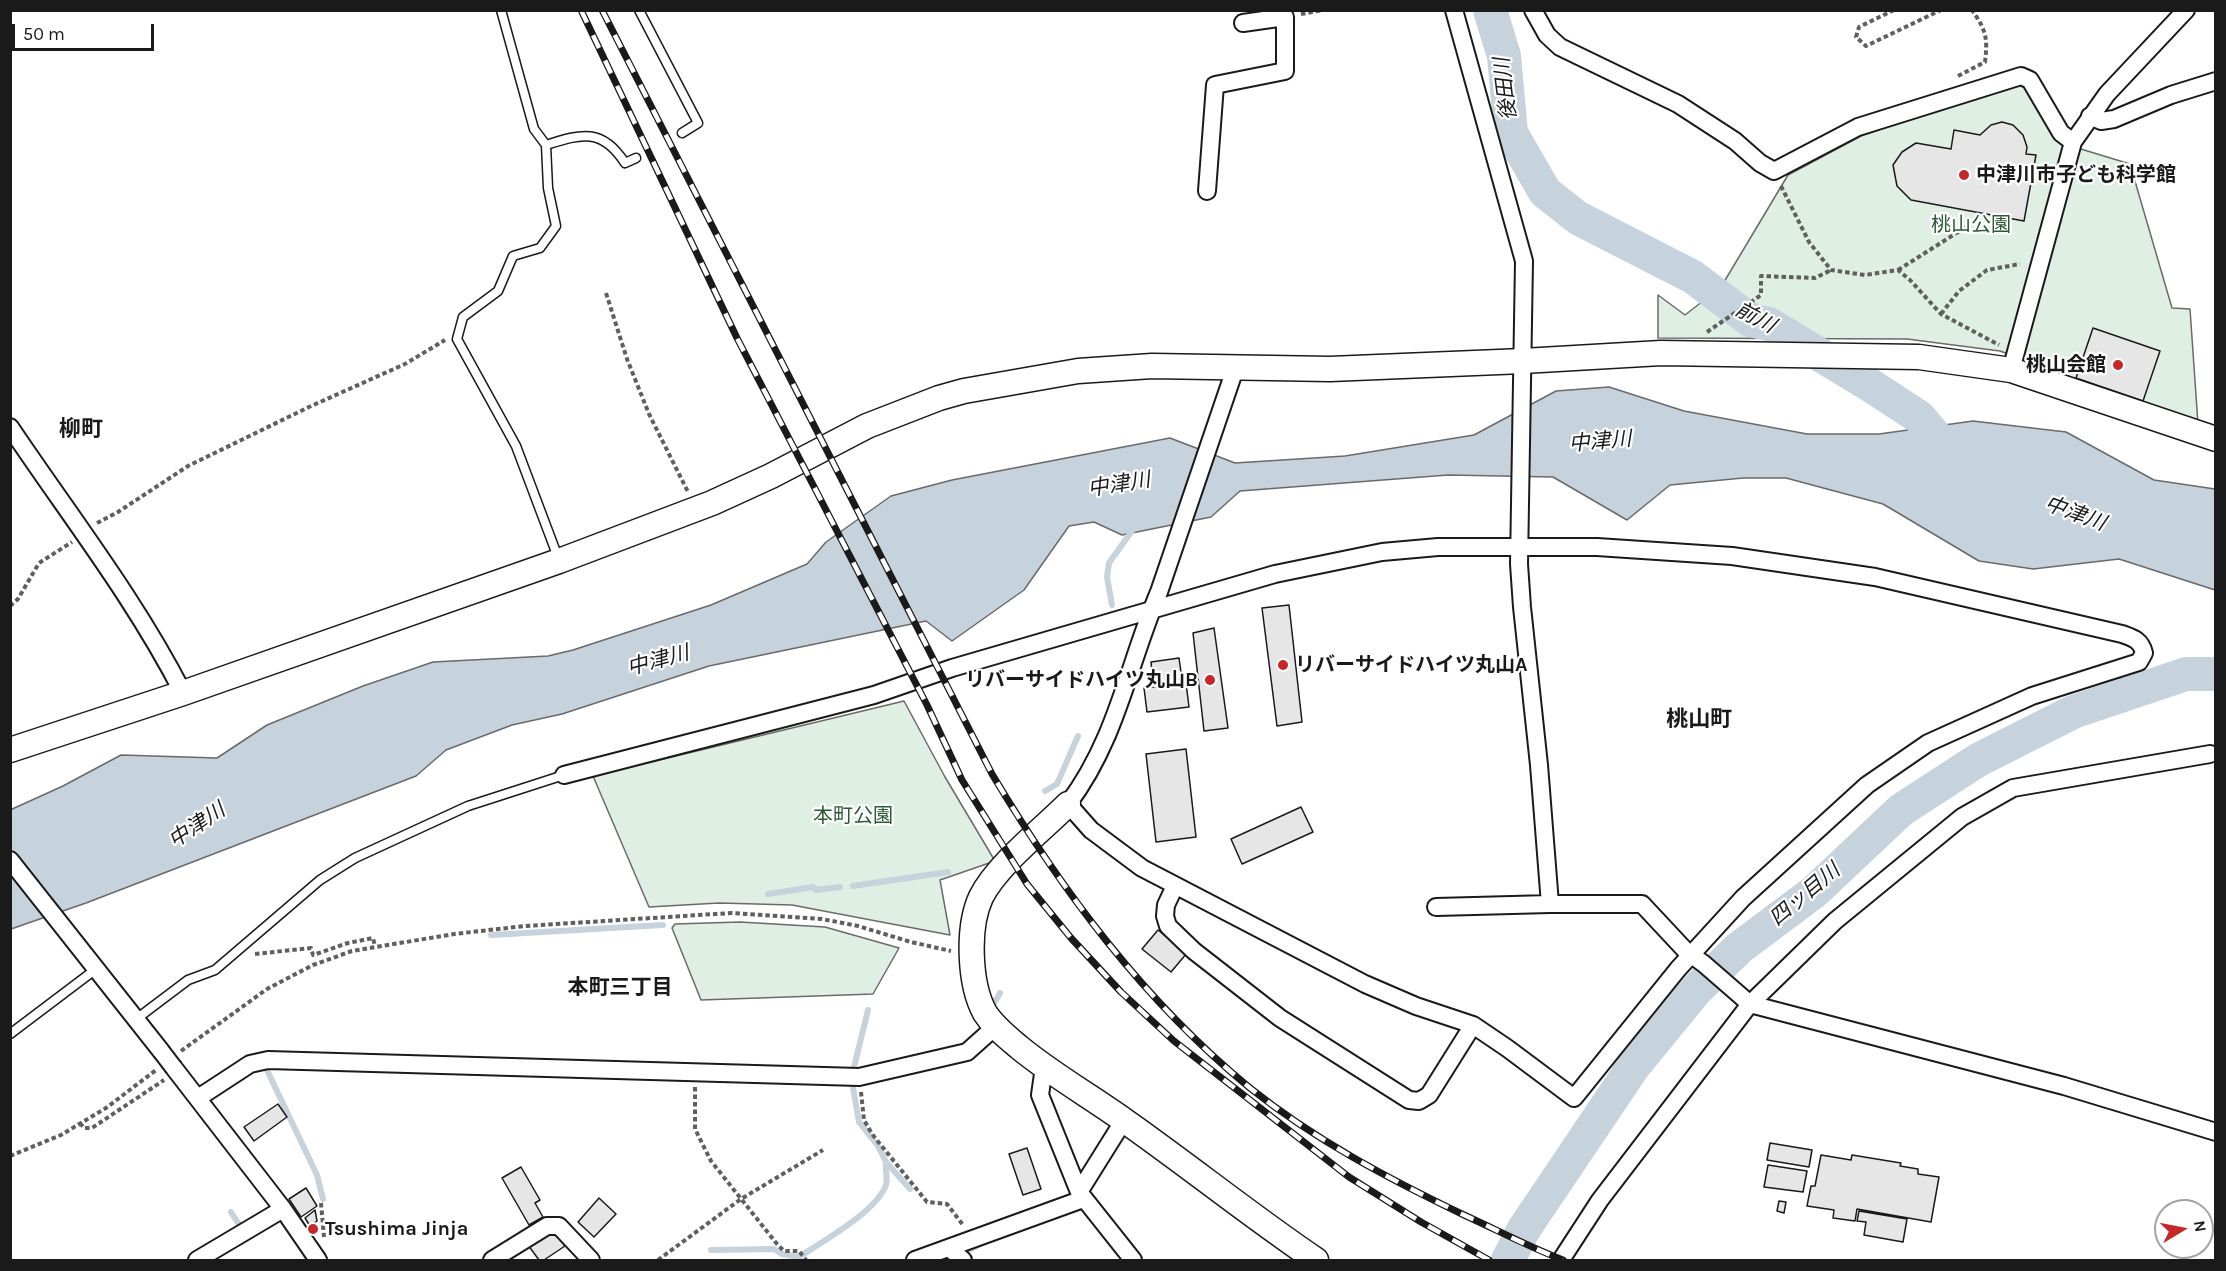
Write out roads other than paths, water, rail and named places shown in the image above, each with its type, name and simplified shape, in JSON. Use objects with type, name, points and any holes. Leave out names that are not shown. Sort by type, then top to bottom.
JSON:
[{"type":"street","points":[[1454,10],[1524,261],[1519,541],[1522,607],[1539,765],[1550,904]]},
{"type":"street","points":[[1533,10],[1547,35],[1560,47],[1678,104],[1735,141],[1760,163],[1774,171],[1858,127],[2021,76],[2030,80],[2061,134],[2073,142]]},
{"type":"street","points":[[2013,362],[2073,142],[2107,94],[2186,10]]},
{"type":"street","points":[[1207,191],[1215,85],[1285,71],[1285,17],[1243,23]]},
{"type":"street","points":[[2090,116],[2101,121],[2114,119],[2162,99],[2216,81]]},
{"type":"street","points":[[10,750],[183,693],[559,561],[696,509],[771,476],[867,426],[939,398],[964,391],[1078,371],[1152,366],[1235,369],[1523,369],[1661,353],[1882,355],[1959,361],[2013,362],[2216,439]]},
{"type":"street","points":[[1235,369],[1111,729],[1086,779],[1068,804],[999,872],[981,898],[974,926],[972,956],[974,982],[984,1011],[995,1027],[1044,1067],[1124,1120],[1316,1260]]},
{"type":"street","points":[[10,427],[17,449],[84,533],[129,599],[183,693]]},
{"type":"street","points":[[564,776],[874,695],[952,669],[1275,574],[1382,552],[1438,547],[1519,541],[1732,556],[1799,565],[1875,577],[2122,634],[2136,639],[2144,653],[2139,662],[2032,696],[1928,743],[1867,785],[1743,898],[1697,960],[1574,1098],[1507,1047],[1473,1025],[1416,1006],[1365,984],[1142,868],[1091,830],[1068,804]]},
{"type":"street","points":[[1561,1260],[1600,1200],[1746,1001],[1835,921],[1962,817],[2013,788],[2210,754]]},
{"type":"street","points":[[10,860],[198,1098],[283,1209],[318,1260]]},
{"type":"street","points":[[1175,886],[1166,905],[1165,916],[1168,926],[1194,951],[1280,1018],[1409,1100],[1419,1101],[1429,1095],[1473,1025]]},
{"type":"street","points":[[1436,907],[1642,904],[1697,960],[1746,1001],[2064,1086],[2216,1132]]},
{"type":"street","points":[[198,1098],[250,1064],[268,1060],[859,1077],[968,1052],[995,1027]]},
{"type":"street","points":[[1044,1067],[1040,1095],[1081,1195],[1133,1260]]},
{"type":"street","points":[[915,1260],[1081,1195],[1124,1120]]},
{"type":"street","points":[[197,1260],[283,1209]]},
{"type":"street","points":[[492,1260],[547,1226],[559,1226],[591,1260]]},
{"type":"street","points":[[949,1248],[963,1260]]},
{"type":"lane","points":[[501,10],[534,129],[546,145],[548,188],[556,226],[540,248],[513,256],[498,291],[463,317],[457,339],[516,446],[559,561]]},
{"type":"lane","points":[[639,10],[698,123],[682,133]]},
{"type":"lane","points":[[546,145],[570,138],[594,137],[606,140],[616,149],[625,163],[636,158]]},
{"type":"lane","points":[[135,1020],[188,980],[215,970],[320,880],[355,858],[468,807],[564,776]]},
{"type":"lane","points":[[10,1034],[96,969]]},
{"type":"water","name":"中津川","points":[[1609,387],[1684,411],[1807,434],[1879,434],[1973,421],[2066,432],[2154,480],[2215,489],[2215,590],[2119,559],[2033,569],[1979,561],[1883,504],[1786,478],[1743,478],[1670,485],[1627,520],[1553,477],[1448,475],[1240,491],[1211,517],[1122,535],[1094,522],[1069,526],[1024,590],[952,641],[926,621],[709,666],[562,714],[512,725],[446,750],[416,776],[86,903],[11,929],[10,810],[63,786],[121,755],[217,758],[267,725],[363,686],[433,662],[548,656],[711,605],[807,564],[826,542],[891,496],[952,480],[1170,438],[1235,463],[1345,456],[1474,435],[1556,391]]},
{"type":"waterway","name":"前川","points":[[1490,10],[1504,56],[1511,133],[1545,192],[1578,218],[1693,277],[1750,320],[1769,324],[1919,417],[1957,462]]},
{"type":"waterway","points":[[1112,605],[1107,577],[1109,563],[1134,528]]},
{"type":"waterway","name":"四ッ目川","points":[[1508,1260],[1524,1229],[1633,1067],[1696,990],[1739,948],[1814,892],[1901,810],[1978,760],[2073,712],[2186,674],[2216,674]]},
{"type":"waterway","points":[[1045,791],[1057,784],[1078,736]]},
{"type":"waterway","points":[[853,886],[948,872]]},
{"type":"waterway","points":[[768,894],[813,887],[816,890],[840,887]]},
{"type":"waterway","points":[[491,935],[663,925]]},
{"type":"waterway","points":[[991,1008],[1000,993]]},
{"type":"waterway","points":[[854,1067],[868,1010]]},
{"type":"waterway","points":[[266,1068],[317,1175],[323,1199]]},
{"type":"waterway","points":[[852,1082],[859,1122],[878,1146],[886,1162],[910,1189]]},
{"type":"waterway","points":[[711,1250],[774,1249],[782,1254],[799,1257],[848,1225],[872,1205],[886,1185],[886,1162]]},
{"type":"waterway","points":[[231,1212],[240,1226]]},
{"type":"waterway","points":[[966,1252],[980,1244]]},
{"type":"waterway","points":[[944,1260],[949,1259]]},
{"type":"railway","points":[[581,10],[737,338],[927,705],[962,780],[1027,884],[1071,938],[1121,992],[1174,1041],[1349,1177],[1421,1222],[1489,1260]]},
{"type":"railway","points":[[602,10],[992,774],[1076,902],[1140,981],[1175,1019],[1211,1054],[1275,1107],[1326,1142],[1380,1173],[1464,1215],[1563,1260]]},
{"type":"place","name":"中津川市子ども科学館","points":[[1964,175]]},
{"type":"place","name":"桃山会館","points":[[2118,365]]},
{"type":"place","name":"リバーサイドハイツ丸山A","points":[[1283,665]]},
{"type":"place","name":"リバーサイドハイツ丸山B","points":[[1210,680]]},
{"type":"place","name":"Tsushima Jinja","points":[[313,1229]]},
{"type":"district","name":"柳町","points":[[81,430]]},
{"type":"district","name":"桃山町","points":[[1699,720]]},
{"type":"district","name":"本町三丁目","points":[[620,988]]},
{"type":"water label","name":"後田川","points":[[1506,89]]},
{"type":"park label","name":"桃山公園","points":[[1971,225]]},
{"type":"park label","name":"本町公園","points":[[853,816]]}]
